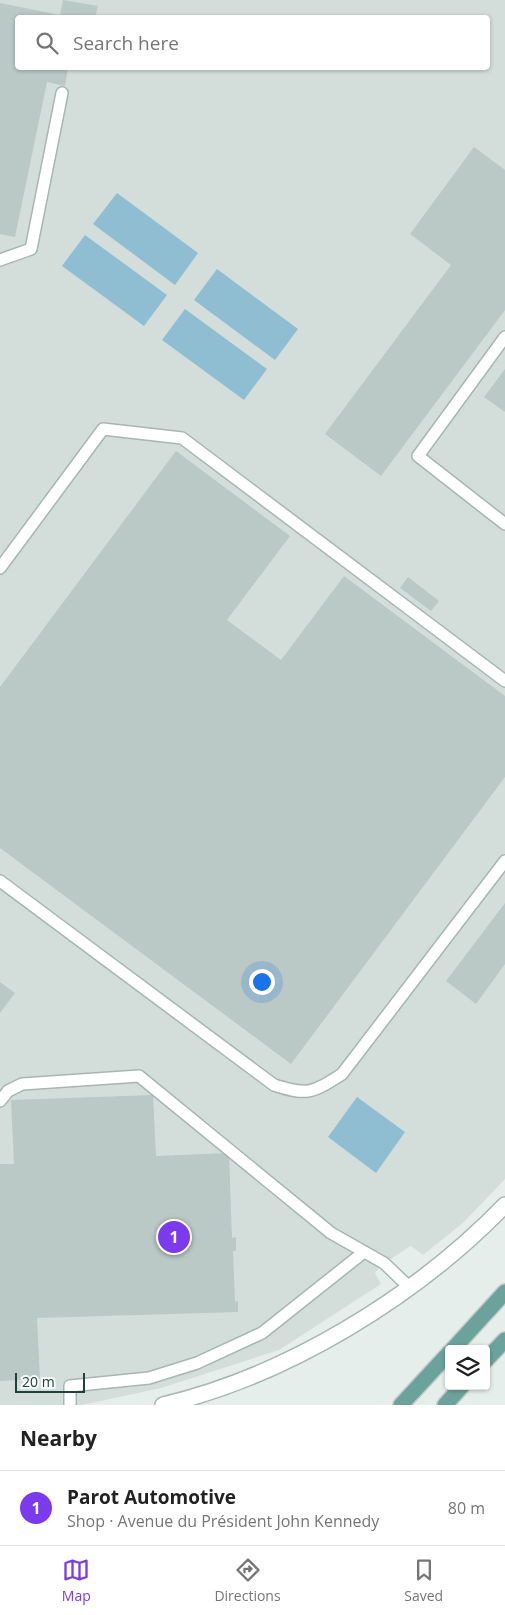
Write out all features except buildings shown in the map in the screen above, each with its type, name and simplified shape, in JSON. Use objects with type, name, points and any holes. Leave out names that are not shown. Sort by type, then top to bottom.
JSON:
[{"type":"main road","points":[[457,1345],[505,1292]]},
{"type":"main road","points":[[490,1356],[505,1340]]},
{"type":"main road","points":[[401,1405],[445,1357]]},
{"type":"main road","points":[[445,1405],[458,1390]]},
{"type":"street","points":[[163,1405],[195,1398],[303,1354],[356,1323],[449,1259],[505,1205]]},
{"type":"lane","points":[[0,260],[31,248],[62,93]]},
{"type":"lane","points":[[505,337],[418,456],[505,524]]},
{"type":"lane","points":[[0,568],[103,429],[182,438],[505,681]]},
{"type":"lane","points":[[0,881],[274,1085],[299,1093],[321,1088],[342,1074],[505,861]]},
{"type":"lane","points":[[0,1101],[8,1091],[22,1084],[139,1076],[331,1233],[384,1263],[409,1287]]},
{"type":"lane","points":[[70,1405],[70,1386],[149,1378],[197,1362],[262,1333],[307,1300],[364,1252]]},
{"type":"shaded area","points":[[0,0],[505,0],[505,1179],[464,1222],[423,1255],[411,1246],[384,1263],[375,1273],[381,1284],[279,1350],[161,1388],[82,1405],[0,1405]]},
{"type":"water","points":[[117,193],[198,253],[175,285],[93,224]]},
{"type":"water","points":[[85,235],[167,295],[144,326],[62,266]]},
{"type":"water","points":[[217,269],[298,329],[275,360],[194,300]]},
{"type":"water","points":[[185,309],[267,369],[244,400],[162,340]]},
{"type":"water","points":[[357,1097],[405,1132],[376,1173],[328,1137]]},
{"type":"place","name":"Parot Automotive","points":[[174,1237]]}]
